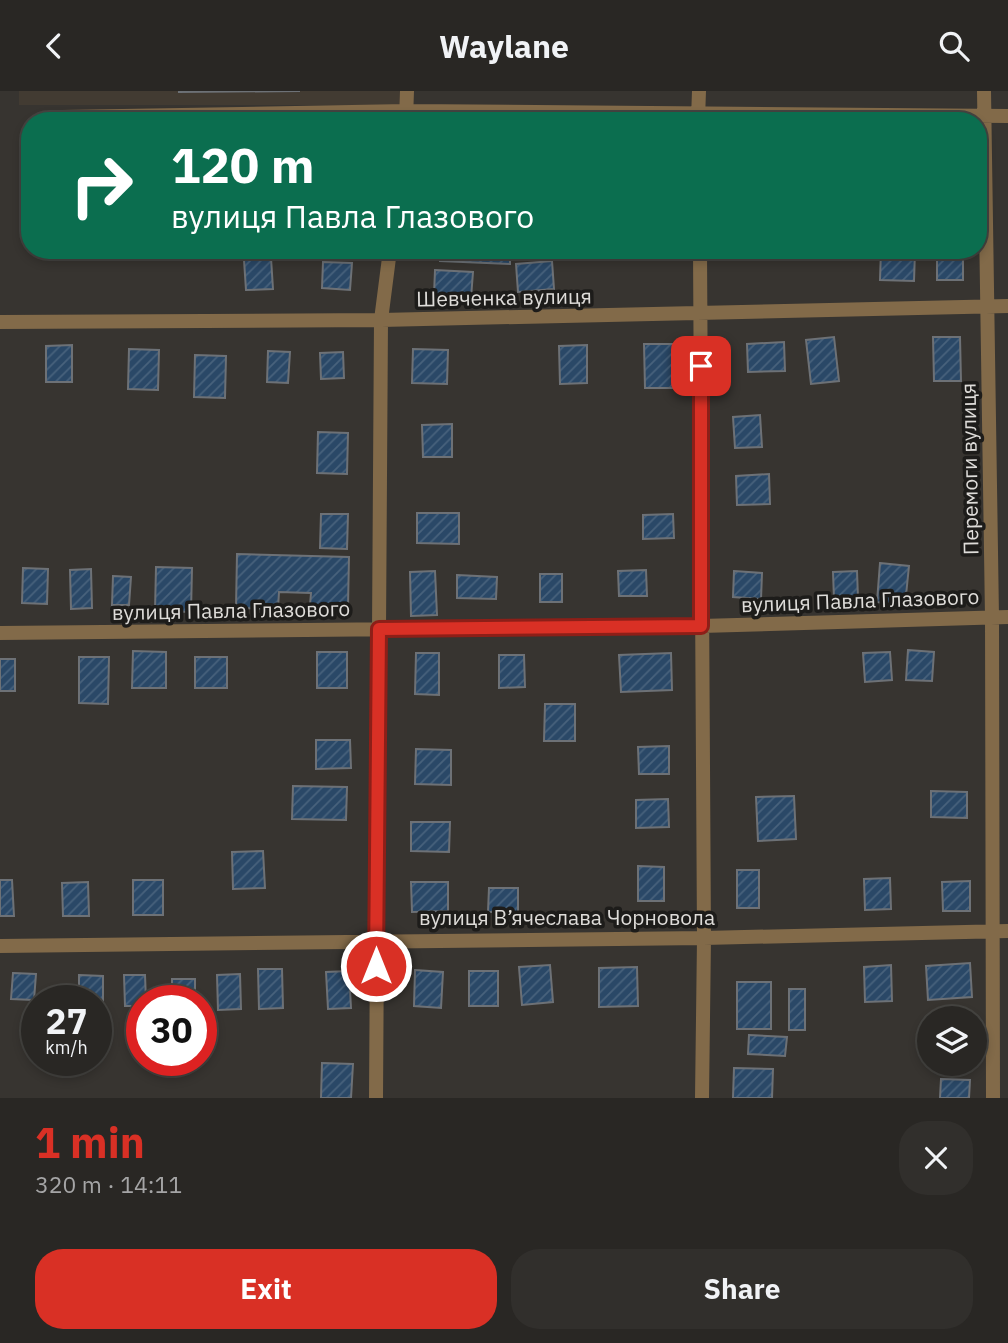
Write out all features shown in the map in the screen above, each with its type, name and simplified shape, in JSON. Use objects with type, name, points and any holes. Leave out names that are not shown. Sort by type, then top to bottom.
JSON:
[{"type":"street","points":[[406,112],[407,91]]},
{"type":"street","points":[[698,112],[699,91]]},
{"type":"street","name":"Перемоги вулиця","points":[[984,91],[985,112]]},
{"type":"street","points":[[987,117],[1008,116]]},
{"type":"street","name":"Перемоги вулиця","points":[[987,243],[992,617],[1001,931],[993,1098]]},
{"type":"street","points":[[376,1098],[381,320],[389,259]]},
{"type":"street","points":[[701,259],[704,938],[702,1098]]},
{"type":"street","name":"Шевченка вулиця","points":[[0,322],[381,320],[1008,306]]},
{"type":"street","name":"вулиця Павла Глазового","points":[[0,633],[701,626],[1008,617]]},
{"type":"street","name":"вулиця В’ячеслава Чорновола","points":[[0,946],[704,938],[1001,931]]},
{"type":"shaded area","points":[[19,91],[402,91],[402,105],[19,105]]},
{"type":"building","points":[[179,91],[300,91],[179,92]]},
{"type":"building","points":[[271,259],[273,289],[246,290],[244,260]]},
{"type":"building","points":[[510,259],[510,264],[440,261]]},
{"type":"building","points":[[881,259],[915,259],[914,281],[880,280]]},
{"type":"building","points":[[937,259],[963,259],[963,280],[937,280]]},
{"type":"building","points":[[552,261],[554,289],[518,292],[516,264]]},
{"type":"building","points":[[323,262],[352,263],[350,290],[322,288]]},
{"type":"building","points":[[435,270],[473,272],[471,298],[434,295]]},
{"type":"building","points":[[834,337],[839,381],[811,384],[806,340]]},
{"type":"building","points":[[933,337],[960,337],[961,381],[934,381]]},
{"type":"building","points":[[784,342],[785,371],[748,372],[747,344]]},
{"type":"building","points":[[644,344],[675,344],[676,388],[645,388]]},
{"type":"building","points":[[72,345],[72,382],[46,382],[46,346]]},
{"type":"building","points":[[587,345],[587,383],[560,384],[559,346]]},
{"type":"building","points":[[129,349],[159,350],[158,390],[128,389]]},
{"type":"building","points":[[413,349],[448,350],[447,384],[412,383]]},
{"type":"building","points":[[268,351],[290,352],[288,383],[267,382]]},
{"type":"building","points":[[343,352],[344,378],[321,379],[320,353]]},
{"type":"building","points":[[195,355],[226,356],[225,398],[194,397]]},
{"type":"building","points":[[760,415],[762,447],[735,448],[733,417]]},
{"type":"building","points":[[452,424],[452,457],[423,457],[422,425]]},
{"type":"building","points":[[318,432],[348,433],[347,474],[317,473]]},
{"type":"building","points":[[769,474],[770,504],[737,505],[736,476]]},
{"type":"building","points":[[417,513],[459,513],[459,544],[417,543]]},
{"type":"building","points":[[321,514],[348,514],[347,549],[320,548]]},
{"type":"building","points":[[673,514],[674,538],[643,539],[643,515]]},
{"type":"building","points":[[237,554],[349,557],[348,606],[310,605],[311,593],[279,592],[278,609],[236,608]]},
{"type":"building","points":[[880,563],[909,566],[905,605],[877,602]]},
{"type":"building","points":[[156,567],[192,568],[191,612],[155,611]]},
{"type":"building","points":[[23,568],[48,569],[47,604],[22,603]]},
{"type":"building","points":[[91,569],[92,608],[71,609],[70,570]]},
{"type":"building","points":[[646,570],[647,596],[619,596],[618,571]]},
{"type":"building","points":[[435,571],[437,615],[411,616],[410,572]]},
{"type":"building","points":[[734,571],[762,573],[761,599],[733,597]]},
{"type":"building","points":[[857,571],[858,598],[834,599],[833,572]]},
{"type":"building","points":[[540,574],[562,574],[562,602],[540,602]]},
{"type":"building","points":[[457,575],[497,577],[496,599],[457,598]]},
{"type":"building","points":[[113,576],[131,577],[129,605],[112,605]]},
{"type":"building","points":[[908,650],[934,652],[932,681],[906,680]]},
{"type":"building","points":[[133,651],[166,652],[166,688],[132,688]]},
{"type":"building","points":[[317,652],[347,652],[347,688],[317,688]]},
{"type":"building","points":[[890,652],[892,680],[865,682],[863,653]]},
{"type":"building","points":[[416,653],[439,653],[439,695],[415,694]]},
{"type":"building","points":[[671,653],[672,690],[621,692],[619,655]]},
{"type":"building","points":[[499,655],[524,655],[525,687],[499,688]]},
{"type":"building","points":[[79,657],[109,657],[108,704],[79,703]]},
{"type":"building","points":[[195,657],[227,657],[227,688],[195,688]]},
{"type":"building","points":[[0,659],[15,659],[15,691],[0,691]]},
{"type":"building","points":[[545,704],[575,704],[575,741],[544,741]]},
{"type":"building","points":[[316,740],[350,740],[351,768],[316,769]]},
{"type":"building","points":[[669,746],[669,774],[639,774],[638,747]]},
{"type":"building","points":[[416,749],[451,750],[451,785],[415,784]]},
{"type":"building","points":[[293,786],[347,787],[346,820],[292,819]]},
{"type":"building","points":[[931,791],[967,792],[967,818],[931,817]]},
{"type":"building","points":[[794,796],[796,839],[758,841],[756,797]]},
{"type":"building","points":[[668,799],[669,827],[636,828],[636,800]]},
{"type":"building","points":[[411,822],[450,822],[449,852],[411,851]]},
{"type":"building","points":[[263,851],[265,888],[233,889],[232,852]]},
{"type":"building","points":[[638,866],[664,867],[664,901],[638,901]]},
{"type":"building","points":[[737,870],[759,870],[759,908],[737,908]]},
{"type":"building","points":[[890,878],[891,909],[865,910],[864,879]]},
{"type":"building","points":[[0,880],[12,880],[14,916],[0,916]]},
{"type":"building","points":[[133,880],[163,880],[163,915],[133,915]]},
{"type":"building","points":[[970,881],[970,911],[943,911],[942,882]]},
{"type":"building","points":[[88,882],[89,916],[63,916],[62,883]]},
{"type":"building","points":[[411,882],[448,882],[448,911],[412,912]]},
{"type":"building","points":[[489,888],[518,888],[518,912],[488,912]]},
{"type":"building","points":[[970,963],[972,997],[928,1000],[926,966]]},
{"type":"building","points":[[550,965],[553,1002],[522,1005],[519,967]]},
{"type":"building","points":[[891,965],[892,1001],[865,1002],[864,967]]},
{"type":"building","points":[[637,967],[638,1006],[599,1007],[599,968]]},
{"type":"building","points":[[258,969],[282,969],[283,1008],[259,1009]]},
{"type":"building","points":[[415,970],[443,972],[441,1008],[414,1006]]},
{"type":"building","points":[[349,971],[351,1008],[328,1009],[326,972]]},
{"type":"building","points":[[469,971],[498,971],[498,1006],[469,1006]]},
{"type":"building","points":[[13,973],[36,974],[35,985],[21,985],[21,999],[11,999]]},
{"type":"building","points":[[240,974],[241,1009],[218,1010],[217,975]]},
{"type":"building","points":[[79,975],[103,976],[103,985],[79,985]]},
{"type":"building","points":[[124,975],[145,975],[145,985],[126,985],[125,1006]]},
{"type":"building","points":[[172,979],[195,979],[195,985],[172,985]]},
{"type":"building","points":[[737,982],[771,982],[771,1029],[737,1029]]},
{"type":"building","points":[[789,989],[805,989],[805,1030],[789,1030]]},
{"type":"building","points":[[749,1035],[787,1037],[785,1056],[748,1054]]},
{"type":"building","points":[[322,1063],[353,1064],[351,1098],[321,1098]]},
{"type":"building","points":[[734,1068],[773,1069],[772,1098],[733,1098]]},
{"type":"building","points":[[941,1079],[970,1080],[969,1098],[940,1098]]},
{"type":"route","points":[[376,966],[379,629],[701,626],[701,366]]}]
